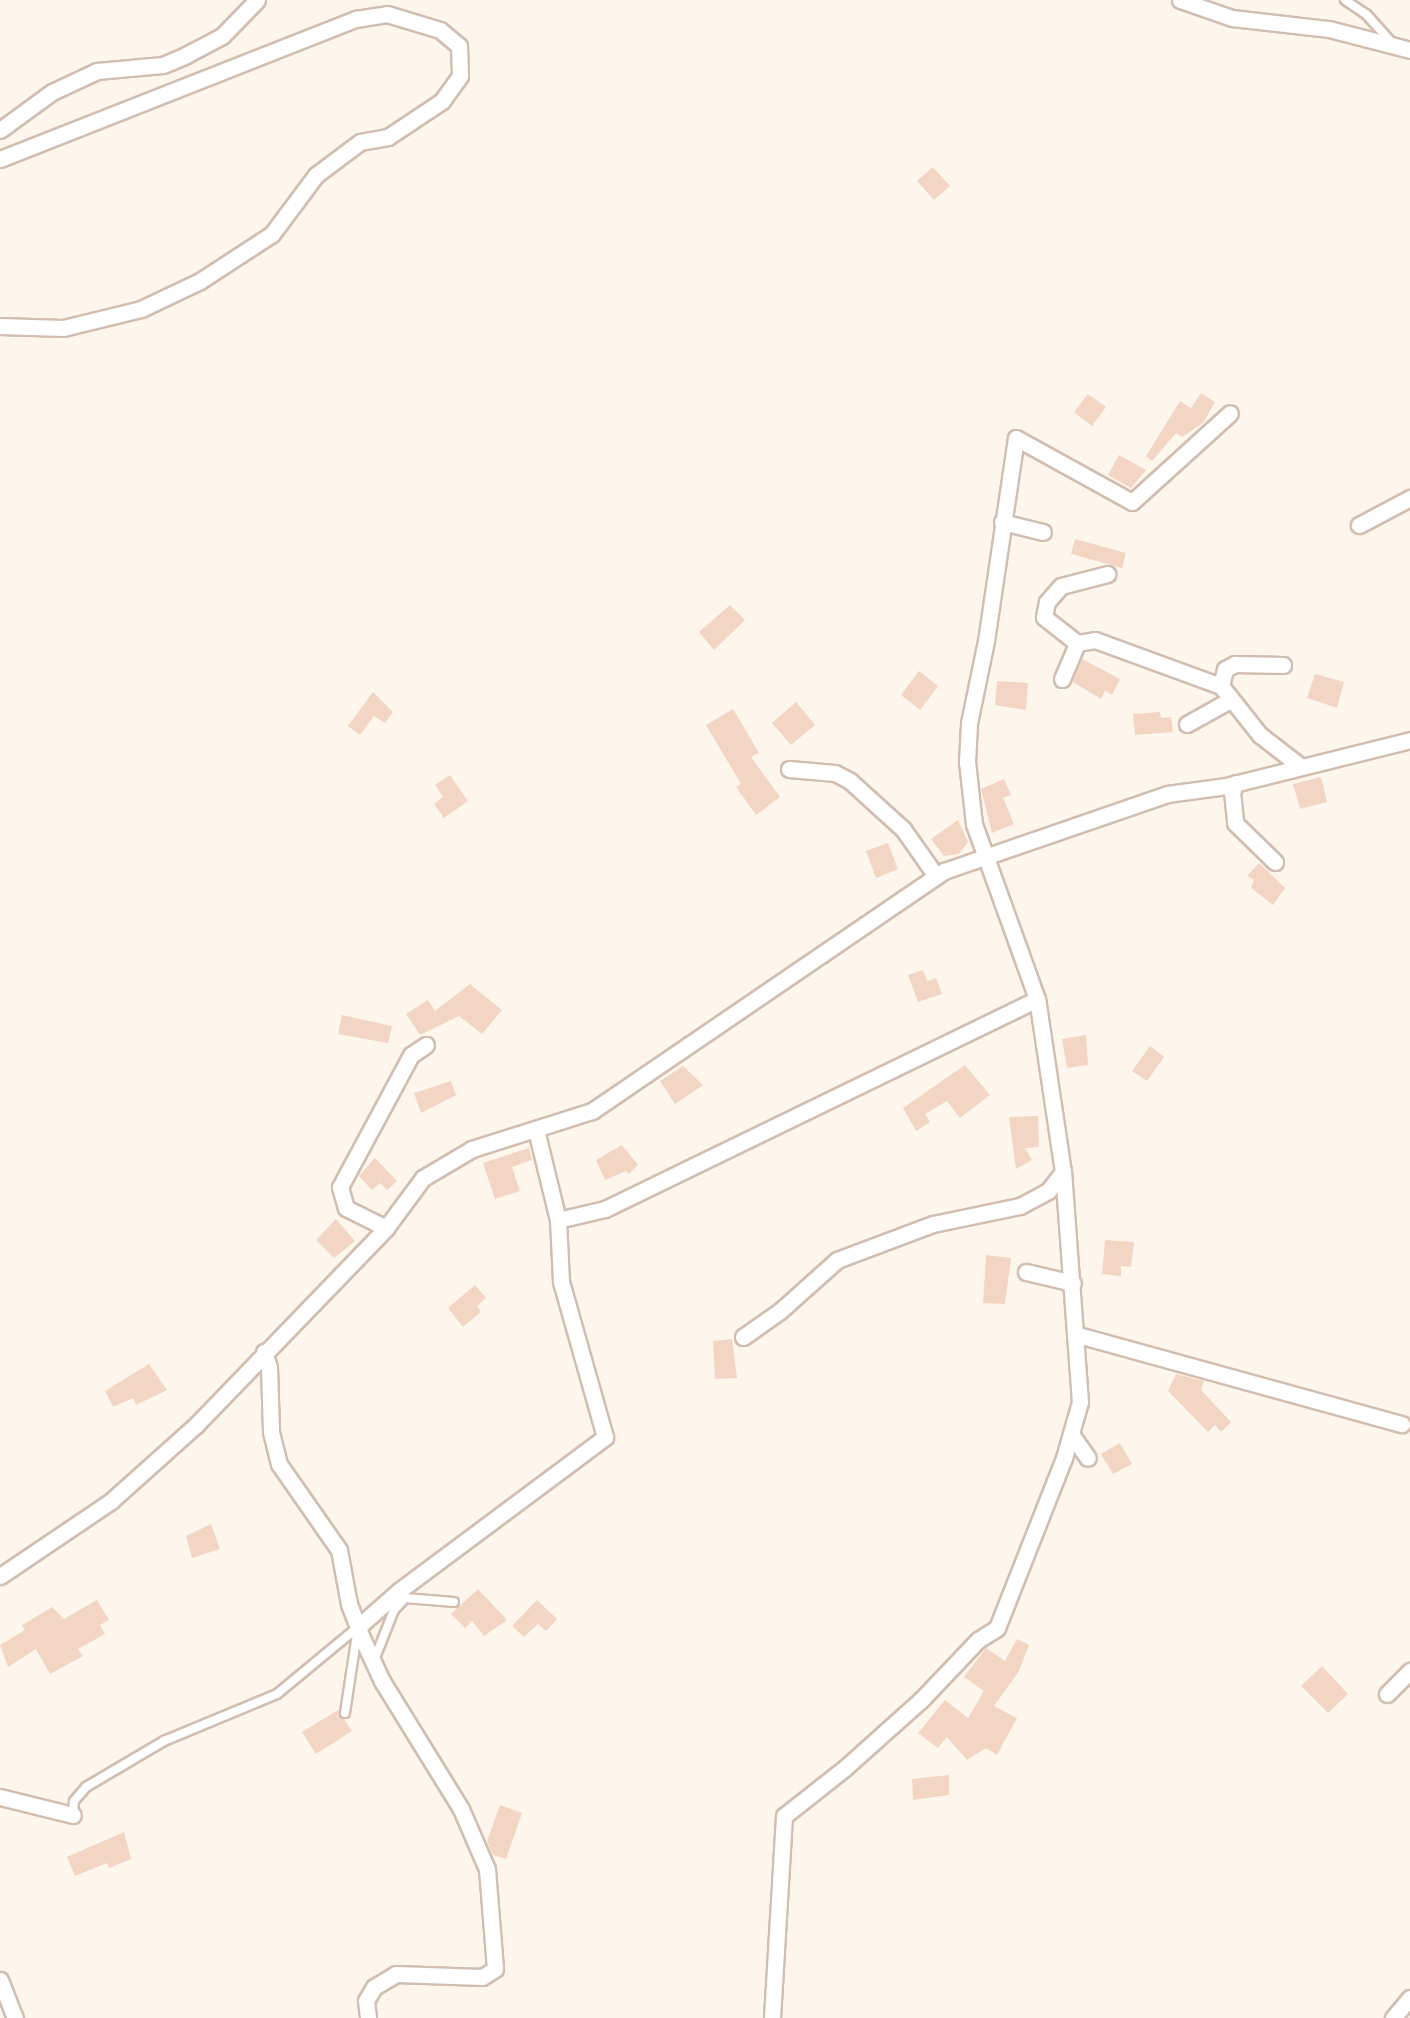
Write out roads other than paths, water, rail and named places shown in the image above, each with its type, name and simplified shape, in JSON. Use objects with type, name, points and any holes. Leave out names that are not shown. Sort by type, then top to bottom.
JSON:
[{"type":"street","points":[[0,130],[52,92],[97,72],[162,64],[186,55],[222,36],[257,0]]},
{"type":"street","points":[[1180,0],[1232,18],[1329,29],[1410,50]]},
{"type":"street","points":[[0,159],[356,19],[387,14],[440,30],[460,46],[460,76],[442,100],[388,136],[360,142],[330,164],[316,175],[272,234],[200,281],[141,310],[78,324],[0,326]]},
{"type":"street","points":[[772,2018],[784,1816],[846,1767],[921,1700],[978,1640],[997,1628],[1080,1402],[1063,1172],[1037,999],[974,824],[968,734],[1016,438],[1132,502],[1230,413]]},
{"type":"street","points":[[1360,525],[1410,498]]},
{"type":"street","points":[[1002,522],[1044,532]]},
{"type":"street","points":[[1107,574],[1060,586],[1047,602],[1044,617],[1077,642],[1094,640],[1226,693],[1260,735],[1300,766]]},
{"type":"street","points":[[1062,679],[1077,642]]},
{"type":"street","points":[[1226,693],[1224,669],[1235,664],[1283,665]]},
{"type":"street","points":[[1187,724],[1226,693]]},
{"type":"street","points":[[0,1576],[111,1501],[196,1425],[386,1228],[423,1178],[472,1149],[592,1111],[936,876],[985,854],[1167,794],[1236,784],[1410,740]]},
{"type":"street","points":[[789,769],[835,773],[850,781],[903,829],[936,876]]},
{"type":"street","points":[[1236,784],[1232,792],[1235,822],[1275,862]]},
{"type":"street","points":[[558,1220],[605,1208],[1037,999]]},
{"type":"street","points":[[386,1228],[346,1208],[340,1187],[398,1078],[412,1056],[426,1046]]},
{"type":"street","points":[[358,1627],[400,1590],[605,1437],[562,1280],[558,1220],[536,1130]]},
{"type":"street","points":[[743,1337],[780,1311],[836,1260],[933,1224],[1020,1206],[1048,1191],[1063,1172]]},
{"type":"street","points":[[1026,1272],[1073,1282]]},
{"type":"street","points":[[1078,1335],[1402,1424]]},
{"type":"street","points":[[264,1352],[270,1366],[274,1450],[339,1550],[358,1627],[374,1662],[461,1809],[488,1869],[498,1961],[492,1973],[396,1974],[374,1987],[366,2001],[368,2018]]},
{"type":"street","points":[[1071,1434],[1088,1458]]},
{"type":"street","points":[[1387,1694],[1410,1671]]},
{"type":"street","points":[[0,1797],[73,1816]]},
{"type":"street","points":[[0,1980],[15,2018]]},
{"type":"street","points":[[1394,2018],[1410,1998]]},
{"type":"lane","points":[[1345,0],[1385,32],[1393,46]]},
{"type":"lane","points":[[374,1662],[381,1637],[405,1598],[454,1602]]},
{"type":"lane","points":[[345,1713],[358,1627]]},
{"type":"lane","points":[[73,1816],[74,1801],[86,1787],[164,1742],[278,1694],[338,1649],[358,1627]]}]
